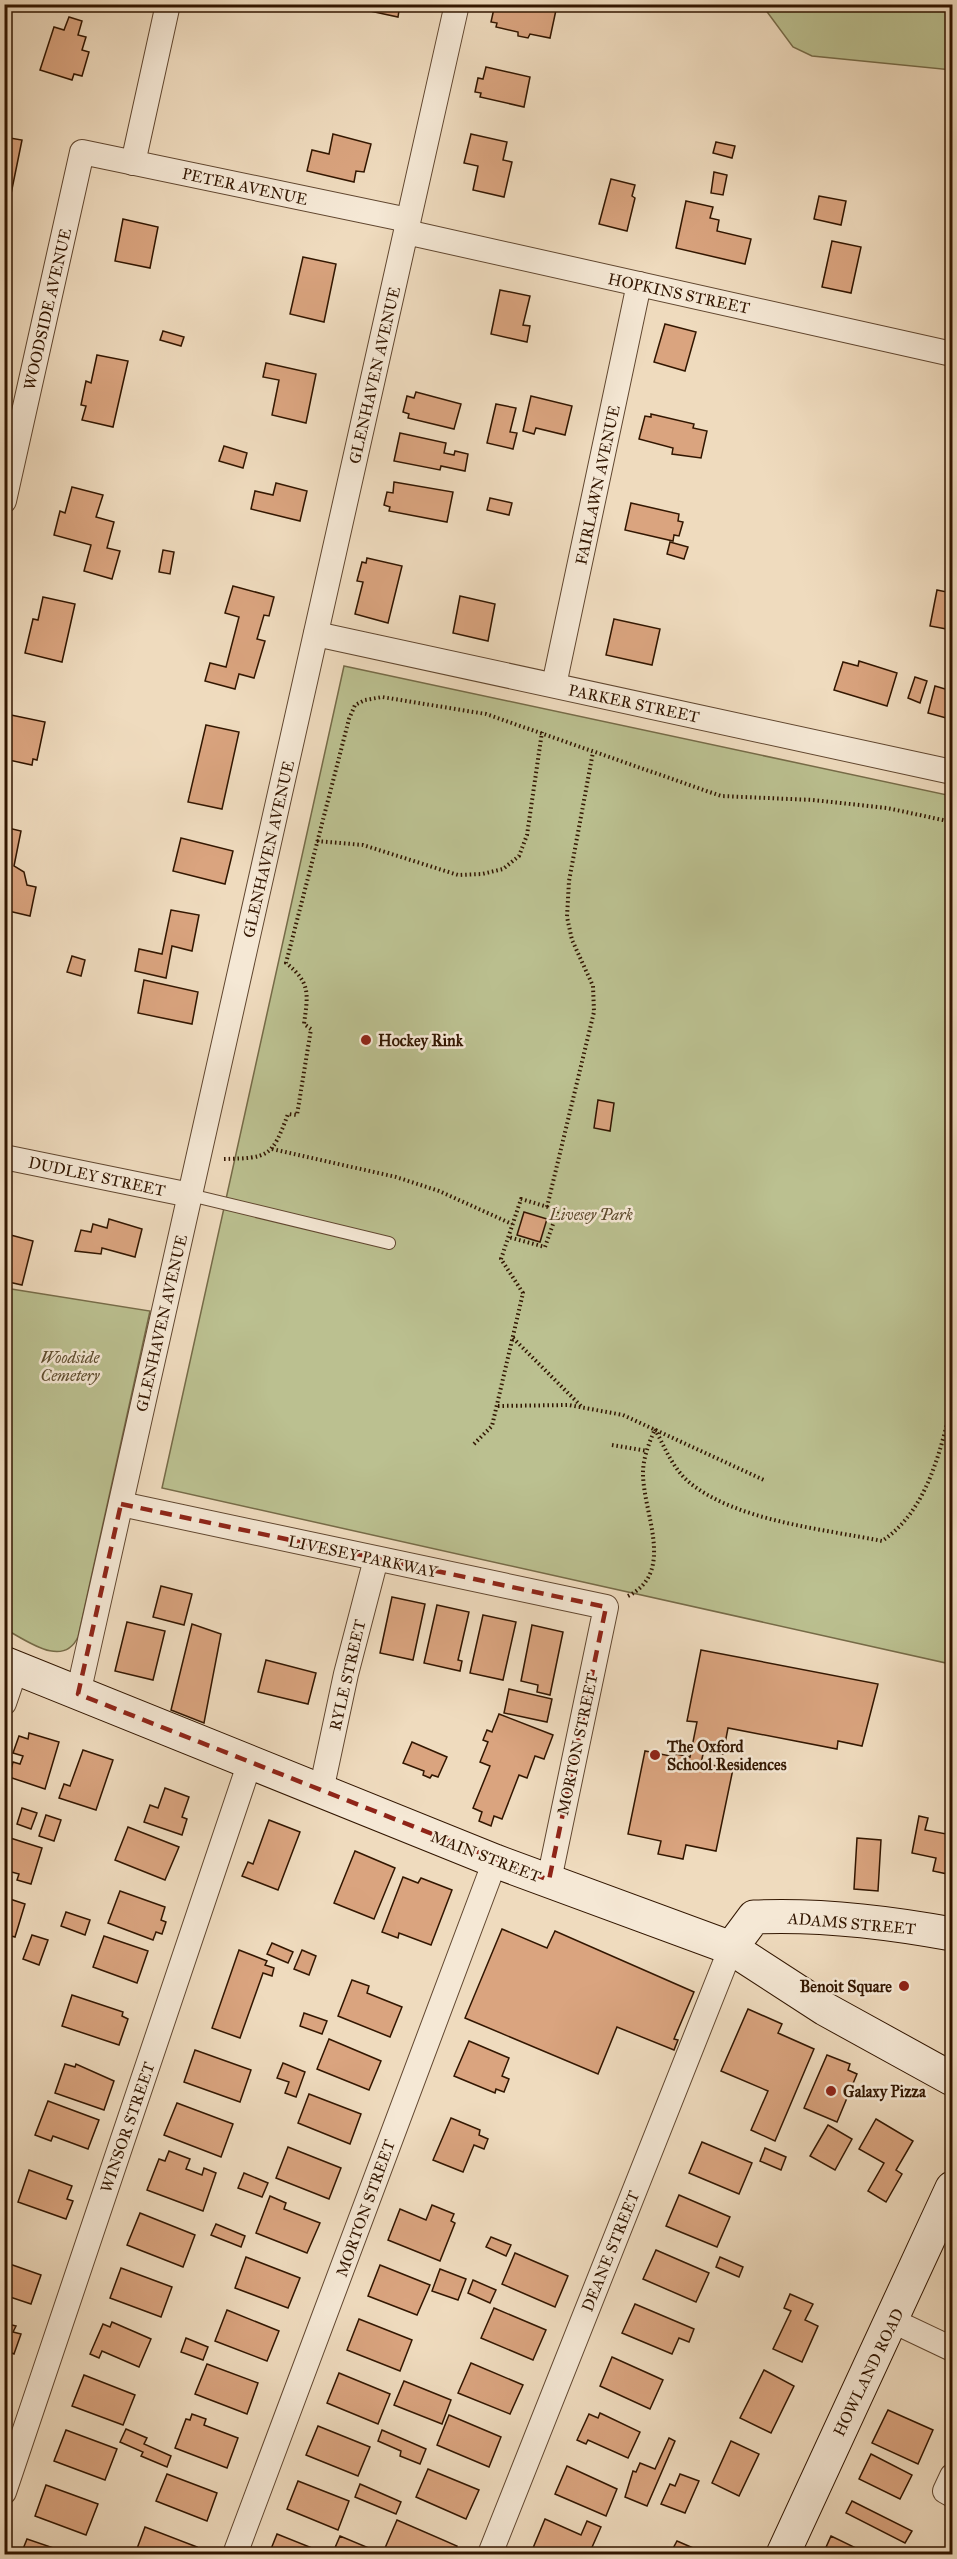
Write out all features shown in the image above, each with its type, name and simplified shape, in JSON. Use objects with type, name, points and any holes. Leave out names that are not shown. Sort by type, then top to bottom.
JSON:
[{"type":"main road","name":"MAIN STREET","points":[[10,1666],[495,1861],[731,1948],[825,2009],[952,2079]]},
{"type":"main road","name":"ADAMS STREET","points":[[731,1948],[754,1917],[795,1916],[874,1922],[952,1934]]},
{"type":"main road","name":"HOWLAND ROAD","points":[[783,2554],[893,2321],[952,2188]]},
{"type":"street","points":[[133,163],[168,4]]},
{"type":"street","name":"GLENHAVEN AVENUE","points":[[78,1694],[457,4]]},
{"type":"street","name":"PETER AVENUE","points":[[82,152],[407,226]]},
{"type":"street","name":"WOODSIDE AVENUE","points":[[4,501],[82,152]]},
{"type":"street","name":"HOPKINS STREET","points":[[407,226],[639,284],[952,354]]},
{"type":"street","name":"FAIRLAWN AVENUE","points":[[554,685],[639,284]]},
{"type":"street","name":"PARKER STREET","points":[[316,634],[952,772]]},
{"type":"street","name":"DUDLEY STREET","points":[[4,1157],[192,1186]]},
{"type":"street","name":"LIVESEY PARKWAY","points":[[121,1504],[606,1607]]},
{"type":"street","name":"RYLE STREET","points":[[321,1791],[346,1674],[376,1559]]},
{"type":"street","name":"MORTON STREET","points":[[549,1880],[606,1607]]},
{"type":"street","points":[[4,1702],[10,1666]]},
{"type":"street","name":"WINSOR STREET","points":[[4,2492],[250,1762]]},
{"type":"street","name":"MORTON STREET","points":[[235,2554],[495,1861]]},
{"type":"street","name":"DEANE STREET","points":[[490,2554],[731,1948]]},
{"type":"street","points":[[893,2321],[951,2345]]},
{"type":"street","points":[[952,2476],[945,2491],[952,2494]]},
{"type":"lane","points":[[192,1186],[389,1243]]},
{"type":"path","points":[[192,1186],[217,1179],[223,1159],[258,1158],[272,1149],[288,1114],[297,1115],[311,1029],[304,1024],[308,997],[304,981],[286,963],[349,719],[355,705],[365,700],[382,697],[486,714],[721,796],[813,800],[887,808],[952,822]]},
{"type":"path","points":[[317,841],[363,844],[458,875],[482,874],[503,869],[519,856],[527,835],[542,732]]},
{"type":"path","points":[[547,1207],[594,1012],[593,986],[572,940],[567,917],[569,881],[593,752]]},
{"type":"path","points":[[272,1149],[407,1180],[439,1191],[512,1224]]},
{"type":"path","points":[[474,1444],[488,1432],[498,1406],[523,1293],[501,1259],[512,1224],[521,1199],[558,1210],[545,1247],[508,1238]]},
{"type":"path","points":[[513,1337],[583,1407]]},
{"type":"path","points":[[656,1429],[675,1467],[691,1483],[747,1514],[882,1540],[904,1520],[927,1486],[952,1404]]},
{"type":"path","points":[[498,1406],[583,1407],[623,1415],[766,1481]]},
{"type":"path","points":[[606,1607],[641,1590],[649,1578],[655,1554],[643,1473],[647,1451],[656,1429]]},
{"type":"path","points":[[612,1445],[647,1451]]},
{"type":"highlighted area","points":[[121,1504],[606,1607],[549,1880],[78,1694]]},
{"type":"green space","points":[[762,5],[952,5],[952,70],[812,56],[793,47]]},
{"type":"green space","name":"Livesey Park","points":[[344,666],[952,796],[952,1635],[946,1663],[162,1488]]},
{"type":"green space","name":"Woodside Cemetery","points":[[5,1288],[150,1311],[78,1637],[71,1646],[63,1651],[33,1645],[5,1629]]},
{"type":"building","points":[[366,4],[400,4],[398,17],[365,10]]},
{"type":"building","points":[[495,4],[533,4],[556,10],[550,38],[530,34],[528,38],[518,36],[518,32],[496,27],[497,23],[491,22]]},
{"type":"building","points":[[69,17],[82,21],[78,35],[86,37],[82,50],[89,52],[82,76],[74,74],[72,80],[40,70],[54,27],[64,30]]},
{"type":"building","points":[[486,67],[530,77],[524,107],[480,97],[481,93],[475,92],[478,78],[483,79]]},
{"type":"building","points":[[333,134],[371,144],[364,172],[356,171],[354,182],[307,171],[312,150],[329,154]]},
{"type":"building","points":[[471,134],[507,142],[503,160],[512,162],[504,197],[473,190],[478,166],[464,163]]},
{"type":"building","points":[[4,137],[22,140],[11,194],[4,192]]},
{"type":"building","points":[[716,142],[735,146],[732,158],[713,153]]},
{"type":"building","points":[[714,172],[727,175],[723,195],[711,193]]},
{"type":"building","points":[[611,179],[635,185],[632,196],[635,198],[627,231],[599,224]]},
{"type":"building","points":[[819,196],[846,201],[841,225],[814,219]]},
{"type":"building","points":[[686,201],[713,207],[710,218],[719,220],[717,231],[751,239],[745,264],[676,248]]},
{"type":"building","points":[[123,219],[158,227],[150,268],[115,261]]},
{"type":"building","points":[[832,241],[861,247],[851,293],[822,287]]},
{"type":"building","points":[[303,257],[336,264],[324,322],[290,314]]},
{"type":"building","points":[[500,290],[530,296],[523,325],[530,326],[527,342],[491,334]]},
{"type":"building","points":[[665,324],[696,332],[685,371],[654,362]]},
{"type":"building","points":[[163,331],[184,337],[181,346],[160,340]]},
{"type":"building","points":[[97,355],[128,361],[113,427],[82,420],[86,406],[81,405],[86,381],[91,383]]},
{"type":"building","points":[[266,363],[316,374],[306,423],[272,415],[279,380],[263,377]]},
{"type":"building","points":[[416,392],[461,404],[454,429],[408,418],[409,414],[403,412],[407,396],[414,398]]},
{"type":"building","points":[[531,396],[572,406],[565,435],[536,428],[534,434],[523,431]]},
{"type":"building","points":[[496,404],[516,408],[510,432],[517,433],[513,449],[487,443]]},
{"type":"building","points":[[651,414],[694,424],[693,428],[707,431],[701,458],[672,454],[673,448],[639,439],[645,416],[651,417]]},
{"type":"building","points":[[400,433],[446,443],[444,453],[454,455],[455,451],[468,454],[465,471],[441,466],[440,470],[394,461]]},
{"type":"building","points":[[224,446],[247,453],[243,468],[219,461]]},
{"type":"building","points":[[394,482],[453,492],[447,522],[389,511],[390,507],[384,505],[387,492],[393,493]]},
{"type":"building","points":[[276,483],[307,491],[300,521],[251,509],[255,491],[273,495]]},
{"type":"building","points":[[72,487],[103,495],[96,517],[114,522],[107,548],[120,551],[112,579],[84,571],[91,545],[54,535],[60,511],[65,513]]},
{"type":"building","points":[[490,498],[512,503],[509,515],[487,510]]},
{"type":"building","points":[[631,503],[679,514],[678,521],[683,522],[679,536],[674,535],[673,541],[625,530]]},
{"type":"building","points":[[670,542],[688,547],[684,559],[667,554]]},
{"type":"building","points":[[163,550],[174,552],[170,574],[159,572]]},
{"type":"building","points":[[367,558],[402,566],[388,623],[355,614],[363,582],[357,581],[362,562],[366,563]]},
{"type":"building","points":[[233,586],[274,597],[269,616],[264,615],[257,639],[265,641],[254,678],[239,674],[235,689],[205,681],[210,663],[226,667],[239,617],[225,613]]},
{"type":"building","points":[[937,590],[952,593],[952,630],[930,626]]},
{"type":"building","points":[[460,596],[495,604],[488,641],[453,633]]},
{"type":"building","points":[[43,597],[75,604],[62,662],[25,653],[33,619],[38,620]]},
{"type":"building","points":[[614,619],[660,629],[652,665],[606,655]]},
{"type":"building","points":[[859,661],[897,673],[887,706],[834,690],[843,662],[858,666]]},
{"type":"building","points":[[915,677],[927,681],[920,703],[908,698]]},
{"type":"building","points":[[935,686],[952,691],[952,727],[948,726],[950,719],[928,713]]},
{"type":"building","points":[[11,715],[45,722],[37,760],[33,759],[32,765],[4,759]]},
{"type":"building","points":[[206,725],[239,732],[222,809],[188,802]]},
{"type":"building","points":[[4,827],[21,831],[14,866],[24,872],[27,885],[36,887],[30,916],[4,910]]},
{"type":"building","points":[[181,838],[233,851],[225,884],[173,871]]},
{"type":"building","points":[[171,910],[199,915],[192,951],[172,946],[166,978],[135,971],[139,949],[162,954]]},
{"type":"building","points":[[72,956],[85,960],[81,976],[67,972]]},
{"type":"building","points":[[144,980],[198,992],[192,1024],[138,1013]]},
{"type":"building","points":[[598,1100],[614,1103],[610,1131],[594,1128]]},
{"type":"building","points":[[524,1212],[547,1219],[540,1242],[517,1235]]},
{"type":"building","points":[[109,1219],[142,1229],[135,1257],[102,1248],[101,1254],[75,1251],[81,1230],[91,1232],[93,1224],[107,1228]]},
{"type":"building","points":[[7,1234],[33,1241],[22,1285],[4,1281]]},
{"type":"building","points":[[161,1586],[192,1594],[184,1625],[153,1617]]},
{"type":"building","points":[[392,1597],[425,1604],[413,1660],[380,1653]]},
{"type":"building","points":[[437,1605],[469,1612],[458,1660],[462,1661],[460,1671],[424,1663]]},
{"type":"building","points":[[483,1615],[516,1622],[503,1680],[470,1673]]},
{"type":"building","points":[[127,1622],[165,1631],[153,1680],[115,1671]]},
{"type":"building","points":[[192,1624],[221,1634],[204,1723],[171,1710]]},
{"type":"building","points":[[532,1625],[563,1632],[550,1695],[537,1692],[538,1685],[521,1681]]},
{"type":"building","name":"The Oxford School Residences","points":[[701,1650],[878,1684],[862,1746],[838,1741],[837,1749],[728,1728],[723,1754],[704,1750],[701,1763],[733,1769],[716,1851],[686,1845],[683,1859],[658,1854],[661,1841],[628,1834],[645,1751],[675,1757],[676,1754],[690,1757],[697,1722],[687,1721]]},
{"type":"building","points":[[266,1660],[316,1673],[308,1704],[258,1692]]},
{"type":"building","points":[[509,1689],[552,1699],[547,1722],[504,1713]]},
{"type":"building","points":[[499,1714],[553,1735],[544,1759],[535,1756],[527,1778],[519,1775],[502,1819],[494,1816],[491,1826],[479,1821],[482,1812],[473,1808],[490,1766],[480,1762],[488,1742],[483,1740],[487,1730],[492,1732]]},
{"type":"building","points":[[29,1733],[59,1742],[45,1789],[9,1777],[13,1762],[20,1764],[23,1756],[13,1753],[19,1736],[28,1739]]},
{"type":"building","points":[[412,1742],[447,1757],[438,1777],[432,1775],[430,1778],[423,1775],[424,1771],[403,1763]]},
{"type":"building","points":[[83,1750],[113,1760],[96,1810],[59,1798],[64,1784],[70,1786]]},
{"type":"building","points":[[165,1788],[189,1797],[182,1817],[187,1819],[182,1835],[144,1822],[150,1805],[158,1808]]},
{"type":"building","points":[[22,1808],[37,1813],[31,1829],[17,1824]]},
{"type":"building","points":[[46,1815],[61,1820],[54,1841],[39,1836]]},
{"type":"building","points":[[919,1816],[928,1818],[925,1830],[952,1835],[952,1875],[933,1871],[936,1858],[912,1853]]},
{"type":"building","points":[[269,1820],[300,1832],[278,1890],[242,1876],[248,1862],[253,1864]]},
{"type":"building","points":[[128,1827],[179,1847],[165,1880],[115,1860]]},
{"type":"building","points":[[4,1836],[42,1848],[31,1884],[17,1880],[19,1874],[4,1870]]},
{"type":"building","points":[[857,1838],[881,1840],[878,1891],[854,1889]]},
{"type":"building","points":[[355,1851],[395,1868],[374,1919],[334,1903]]},
{"type":"building","points":[[403,1877],[418,1883],[421,1878],[452,1890],[431,1945],[399,1933],[398,1938],[382,1932]]},
{"type":"building","points":[[120,1891],[165,1907],[161,1920],[166,1922],[162,1934],[156,1932],[153,1940],[108,1923]]},
{"type":"building","points":[[4,1897],[25,1904],[15,1937],[4,1934]]},
{"type":"building","points":[[66,1912],[90,1920],[85,1935],[61,1926]]},
{"type":"building","points":[[502,1929],[547,1948],[555,1931],[694,1992],[674,2039],[678,2040],[674,2050],[617,2027],[598,2074],[465,2018]]},
{"type":"building","points":[[32,1935],[48,1940],[39,1965],[23,1959]]},
{"type":"building","points":[[104,1936],[148,1951],[137,1983],[93,1967]]},
{"type":"building","points":[[272,1943],[293,1952],[288,1963],[267,1954]]},
{"type":"building","points":[[239,1950],[267,1961],[265,1965],[274,1968],[272,1976],[263,1973],[240,2038],[212,2028]]},
{"type":"building","points":[[302,1950],[316,1956],[309,1975],[294,1969]]},
{"type":"building","points":[[352,1980],[369,1986],[367,1993],[402,2007],[390,2037],[338,2016]]},
{"type":"building","points":[[72,1995],[123,2012],[122,2016],[128,2019],[119,2045],[62,2026]]},
{"type":"building","points":[[748,2009],[782,2024],[778,2033],[814,2049],[775,2141],[751,2130],[768,2091],[721,2071]]},
{"type":"building","points":[[304,2013],[327,2021],[322,2034],[300,2026]]},
{"type":"building","points":[[329,2039],[381,2061],[369,2090],[317,2069]]},
{"type":"building","points":[[469,2041],[509,2058],[502,2076],[509,2079],[504,2092],[496,2089],[495,2093],[454,2076]]},
{"type":"building","points":[[195,2050],[251,2070],[240,2102],[184,2082]]},
{"type":"building","name":"Galaxy Pizza","points":[[827,2055],[850,2064],[848,2070],[857,2074],[837,2122],[804,2108]]},
{"type":"building","points":[[283,2063],[305,2072],[296,2097],[285,2093],[289,2082],[277,2078]]},
{"type":"building","points":[[65,2064],[75,2067],[76,2064],[114,2081],[104,2110],[55,2093]]},
{"type":"building","points":[[309,2094],[361,2114],[350,2144],[298,2123]]},
{"type":"building","points":[[48,2101],[99,2120],[88,2149],[53,2136],[51,2141],[35,2135]]},
{"type":"building","points":[[177,2103],[233,2124],[221,2157],[164,2135]]},
{"type":"building","points":[[451,2118],[480,2130],[479,2135],[488,2139],[484,2149],[474,2145],[463,2172],[433,2160]]},
{"type":"building","points":[[876,2119],[913,2141],[896,2170],[902,2174],[886,2202],[868,2191],[884,2163],[859,2149]]},
{"type":"building","points":[[828,2125],[852,2139],[835,2170],[810,2156]]},
{"type":"building","points":[[702,2142],[752,2163],[739,2194],[689,2173]]},
{"type":"building","points":[[288,2147],[341,2168],[329,2199],[276,2178]]},
{"type":"building","points":[[765,2148],[786,2157],[781,2170],[760,2161]]},
{"type":"building","points":[[169,2151],[190,2159],[186,2169],[202,2175],[204,2168],[216,2173],[203,2211],[147,2190],[159,2159],[165,2161]]},
{"type":"building","points":[[29,2170],[72,2186],[67,2199],[73,2201],[66,2219],[18,2202]]},
{"type":"building","points":[[244,2173],[268,2183],[262,2197],[238,2188]]},
{"type":"building","points":[[679,2195],[730,2217],[717,2247],[666,2226]]},
{"type":"building","points":[[270,2196],[286,2203],[284,2209],[320,2223],[307,2253],[256,2233]]},
{"type":"building","points":[[432,2205],[454,2214],[451,2221],[455,2223],[440,2261],[388,2240],[400,2209],[426,2220]]},
{"type":"building","points":[[140,2213],[195,2235],[183,2267],[127,2245]]},
{"type":"building","points":[[216,2224],[245,2236],[241,2247],[211,2235]]},
{"type":"building","points":[[491,2237],[511,2245],[506,2256],[486,2247]]},
{"type":"building","points":[[656,2250],[709,2273],[696,2302],[643,2279]]},
{"type":"building","points":[[515,2253],[568,2276],[555,2307],[502,2284]]},
{"type":"building","points":[[246,2257],[300,2278],[288,2308],[235,2288]]},
{"type":"building","points":[[720,2257],[743,2267],[739,2277],[716,2267]]},
{"type":"building","points":[[4,2262],[41,2275],[31,2304],[4,2295]]},
{"type":"building","points":[[380,2265],[430,2285],[417,2315],[368,2296]]},
{"type":"building","points":[[121,2268],[172,2287],[161,2317],[110,2298]]},
{"type":"building","points":[[440,2269],[466,2279],[458,2300],[432,2291]]},
{"type":"building","points":[[473,2280],[496,2290],[490,2303],[468,2293]]},
{"type":"building","points":[[790,2294],[813,2304],[805,2320],[818,2326],[802,2362],[773,2349],[791,2311],[784,2308]]},
{"type":"building","points":[[635,2304],[694,2329],[689,2342],[679,2338],[672,2354],[622,2333]]},
{"type":"building","points":[[494,2308],[546,2330],[533,2360],[481,2338]]},
{"type":"building","points":[[227,2310],[279,2331],[267,2361],[215,2341]]},
{"type":"building","points":[[359,2319],[412,2340],[400,2371],[347,2350]]},
{"type":"building","points":[[112,2322],[151,2339],[139,2367],[102,2351],[99,2358],[90,2354],[103,2324],[110,2327]]},
{"type":"building","points":[[4,2323],[16,2326],[13,2332],[21,2334],[14,2354],[7,2351],[5,2356]]},
{"type":"building","points":[[186,2338],[208,2347],[203,2360],[181,2352]]},
{"type":"building","points":[[612,2357],[663,2380],[650,2409],[600,2386]]},
{"type":"building","points":[[471,2363],[523,2385],[510,2414],[458,2393]]},
{"type":"building","points":[[207,2364],[258,2383],[247,2414],[195,2394]]},
{"type":"building","points":[[764,2370],[794,2386],[771,2433],[740,2418]]},
{"type":"building","points":[[339,2373],[390,2394],[378,2424],[327,2403]]},
{"type":"building","points":[[84,2375],[135,2395],[123,2425],[72,2406]]},
{"type":"building","points":[[404,2381],[451,2400],[442,2424],[394,2405]]},
{"type":"building","points":[[888,2410],[933,2430],[918,2464],[872,2443]]},
{"type":"building","points":[[600,2413],[640,2432],[628,2458],[588,2440],[586,2444],[577,2440],[589,2414],[598,2418]]},
{"type":"building","points":[[192,2414],[206,2419],[204,2425],[238,2438],[227,2468],[175,2448],[186,2419],[190,2420]]},
{"type":"building","points":[[449,2415],[501,2437],[489,2467],[437,2445]]},
{"type":"building","points":[[318,2426],[370,2447],[358,2476],[306,2455]]},
{"type":"building","points":[[126,2429],[147,2438],[144,2444],[171,2456],[167,2467],[141,2456],[143,2452],[120,2442]]},
{"type":"building","points":[[66,2430],[117,2449],[105,2480],[54,2461]]},
{"type":"building","points":[[382,2430],[426,2449],[420,2464],[400,2456],[401,2451],[378,2441]]},
{"type":"building","points":[[669,2438],[675,2441],[647,2506],[625,2497],[633,2471],[636,2472],[640,2463],[655,2469]]},
{"type":"building","points":[[731,2441],[759,2454],[739,2496],[712,2483]]},
{"type":"building","points":[[871,2454],[912,2475],[900,2499],[859,2479]]},
{"type":"building","points":[[567,2466],[617,2489],[606,2516],[555,2494]]},
{"type":"building","points":[[428,2469],[479,2490],[466,2519],[416,2497]]},
{"type":"building","points":[[167,2474],[217,2493],[207,2521],[156,2501]]},
{"type":"building","points":[[680,2474],[699,2481],[685,2513],[661,2504],[670,2484],[675,2486]]},
{"type":"building","points":[[298,2481],[349,2501],[338,2530],[287,2509]]},
{"type":"building","points":[[360,2484],[401,2502],[396,2514],[355,2497]]},
{"type":"building","points":[[46,2485],[98,2504],[86,2535],[35,2516]]},
{"type":"building","points":[[852,2501],[912,2531],[905,2543],[846,2513]]},
{"type":"building","points":[[545,2519],[581,2535],[587,2521],[601,2527],[589,2554],[548,2554],[533,2548]]},
{"type":"building","points":[[397,2520],[457,2546],[453,2554],[401,2554],[385,2548]]},
{"type":"building","points":[[145,2527],[197,2547],[194,2554],[135,2554]]},
{"type":"building","points":[[277,2534],[327,2554],[269,2554]]},
{"type":"building","points":[[340,2536],[383,2554],[344,2554],[334,2550]]},
{"type":"building","points":[[831,2536],[858,2549],[855,2554],[823,2554]]},
{"type":"building","points":[[27,2539],[71,2554],[21,2554]]},
{"type":"building","points":[[677,2541],[707,2554],[670,2554]]},
{"type":"place","name":"Hockey Rink","points":[[366,1040]]},
{"type":"place","name":"The Oxford School Residences","points":[[655,1755]]},
{"type":"place","name":"Benoit Square","points":[[904,1986]]},
{"type":"place","name":"Galaxy Pizza","points":[[831,2091]]}]
